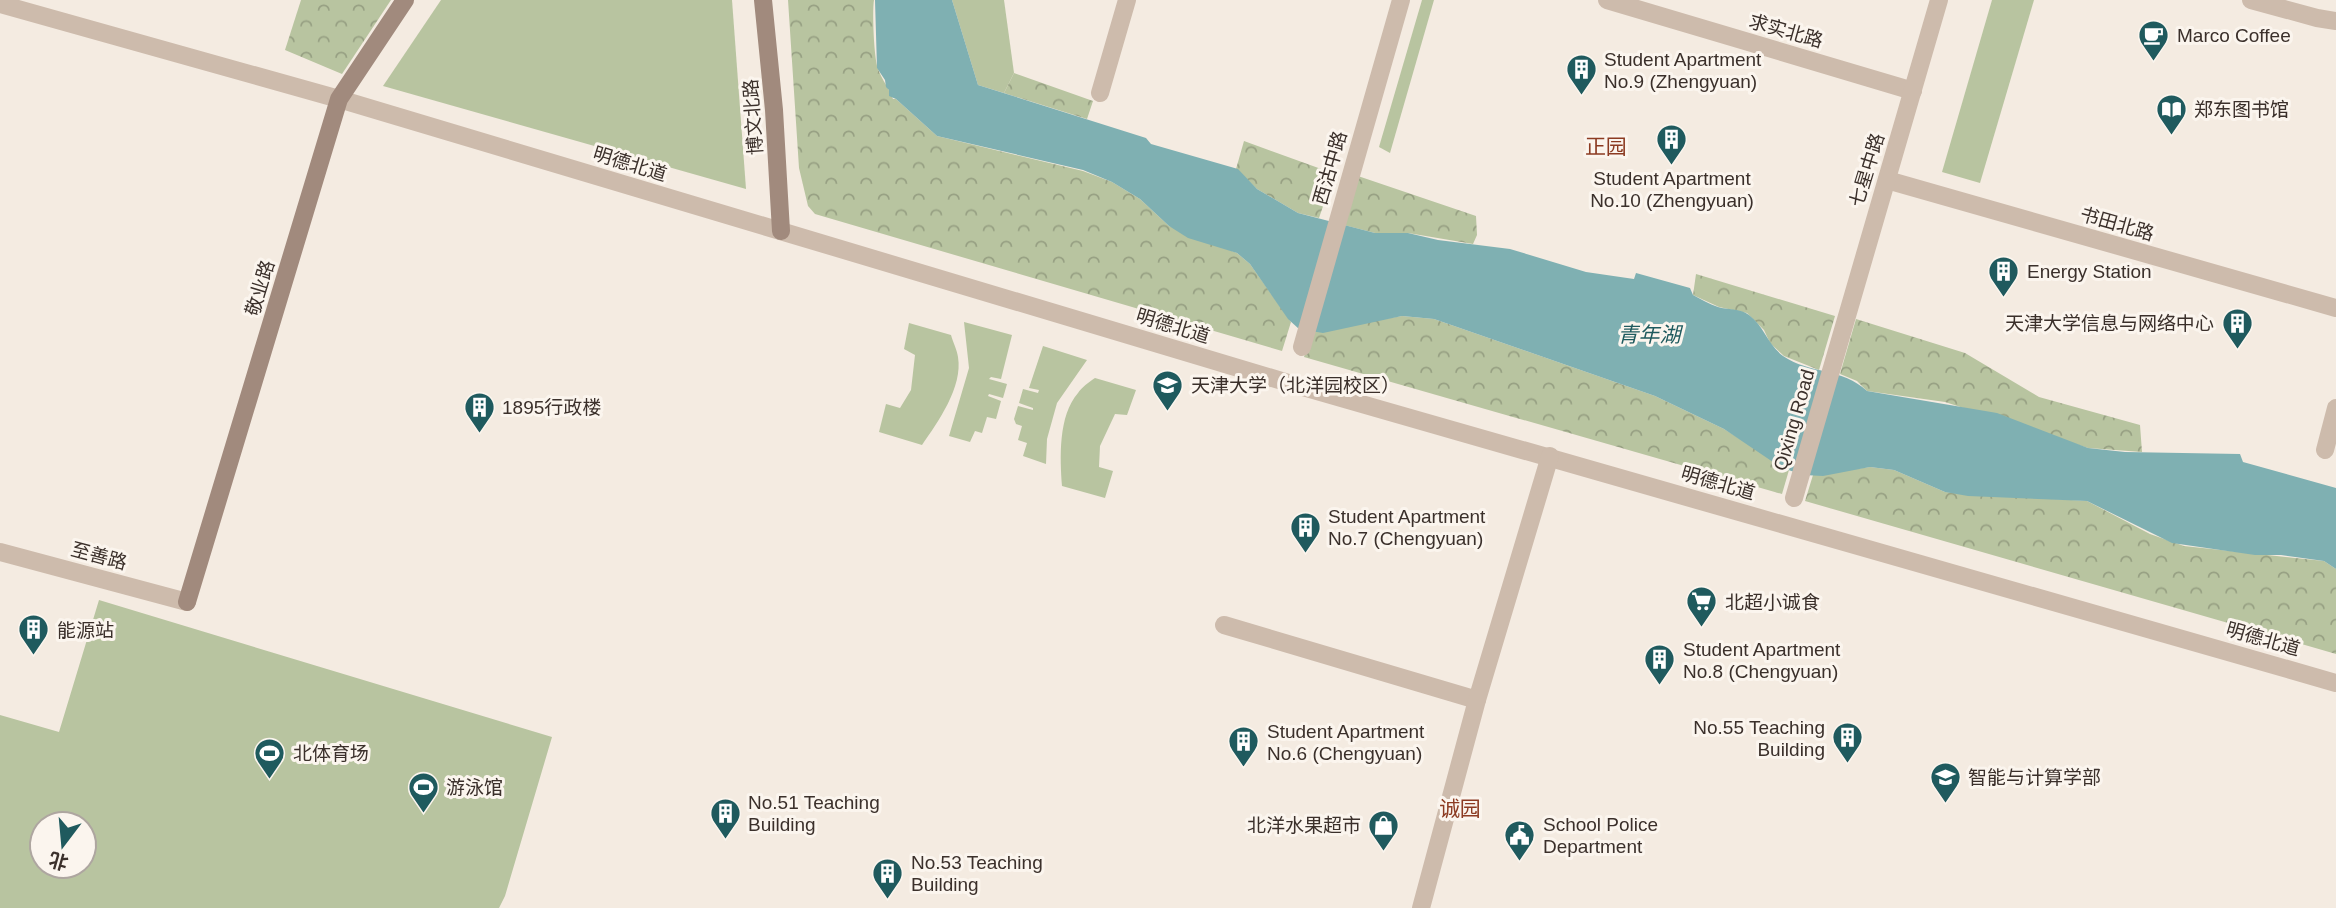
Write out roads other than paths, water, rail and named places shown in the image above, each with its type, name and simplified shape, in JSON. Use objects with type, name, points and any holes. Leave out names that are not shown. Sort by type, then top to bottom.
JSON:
[{"type":"street","name":"敬业路","points":[[187,602],[339,99],[404,0]]},
{"type":"street","name":"博文北路","points":[[763,0],[774,110],[781,232]]},
{"type":"street","points":[[1100,93],[1127,0]]},
{"type":"street","name":"西沽中路","points":[[1302,347],[1401,0]]},
{"type":"street","name":"求实北路","points":[[1607,0],[1665,8],[1913,91]]},
{"type":"street","name":"七星中路","points":[[1835,353],[1939,0]]},
{"type":"street","points":[[2252,0],[2317,19],[2336,21]]},
{"type":"street","name":"明德北道","points":[[0,4],[339,99],[1292,384],[2336,683]]},
{"type":"street","name":"书田北路","points":[[1887,180],[2336,308]]},
{"type":"street","name":"Qixing Road","points":[[1794,498],[1835,353]]},
{"type":"street","points":[[2325,450],[2336,408]]},
{"type":"street","points":[[1421,908],[1477,700],[1550,457]]},
{"type":"street","name":"至善路","points":[[0,552],[187,602]]},
{"type":"street","points":[[1224,625],[1477,700]]},
{"type":"water","name":"青年湖","points":[[875,0],[952,0],[978,85],[1146,138],[1151,144],[1238,169],[1257,189],[1298,213],[1375,233],[1408,233],[1438,240],[1510,249],[1586,272],[1634,279],[1636,273],[1690,288],[1693,295],[1711,304],[1745,313],[1759,324],[1783,356],[1804,366],[1847,378],[1867,391],[1997,413],[2088,448],[2125,452],[2240,454],[2243,462],[2336,488],[2336,569],[2324,561],[2281,555],[2255,555],[2172,543],[2087,501],[1968,496],[1945,492],[1894,470],[1870,467],[1823,476],[1804,475],[1782,468],[1724,429],[1655,396],[1434,319],[1402,316],[1323,333],[1299,329],[1288,319],[1250,264],[1237,253],[1188,238],[1169,226],[1140,199],[1112,182],[1083,170],[937,136],[896,99],[889,96],[885,80],[877,68]]},
{"type":"place","name":"Marco Coffee","points":[[2154,62]]},
{"type":"place","name":"Student Apartment No.9 (Zhengyuan)","points":[[1581,97]]},
{"type":"place","name":"郑东图书馆","points":[[2171,136]]},
{"type":"place","name":"Student Apartment No.10 (Zhengyuan)","points":[[1672,166]]},
{"type":"place","name":"Energy Station","points":[[2004,298]]},
{"type":"place","name":"天津大学信息与网络中心","points":[[2237,350]]},
{"type":"place","name":"天津大学（北洋园校区）","points":[[1168,412]]},
{"type":"place","name":"1895行政楼","points":[[479,434]]},
{"type":"place","name":"Student Apartment No.7 (Chengyuan)","points":[[1305,554]]},
{"type":"place","name":"北超小诚食","points":[[1702,629]]},
{"type":"place","name":"能源站","points":[[34,657]]},
{"type":"place","name":"Student Apartment No.8 (Chengyuan)","points":[[1660,687]]},
{"type":"place","name":"No.55 Teaching Building","points":[[1848,765]]},
{"type":"place","name":"Student Apartment No.6 (Chengyuan)","points":[[1244,769]]},
{"type":"place","name":"北体育场","points":[[270,780]]},
{"type":"place","name":"智能与计算学部","points":[[1945,804]]},
{"type":"place","name":"游泳馆","points":[[423,814]]},
{"type":"place","name":"No.51 Teaching Building","points":[[725,840]]},
{"type":"place","name":"北洋水果超市","points":[[1384,852]]},
{"type":"place","name":"School Police Department","points":[[1520,862]]},
{"type":"place","name":"No.53 Teaching Building","points":[[888,900]]},
{"type":"district","name":"正园","points":[[1606,146]]},
{"type":"district","name":"诚园","points":[[1460,808]]}]
